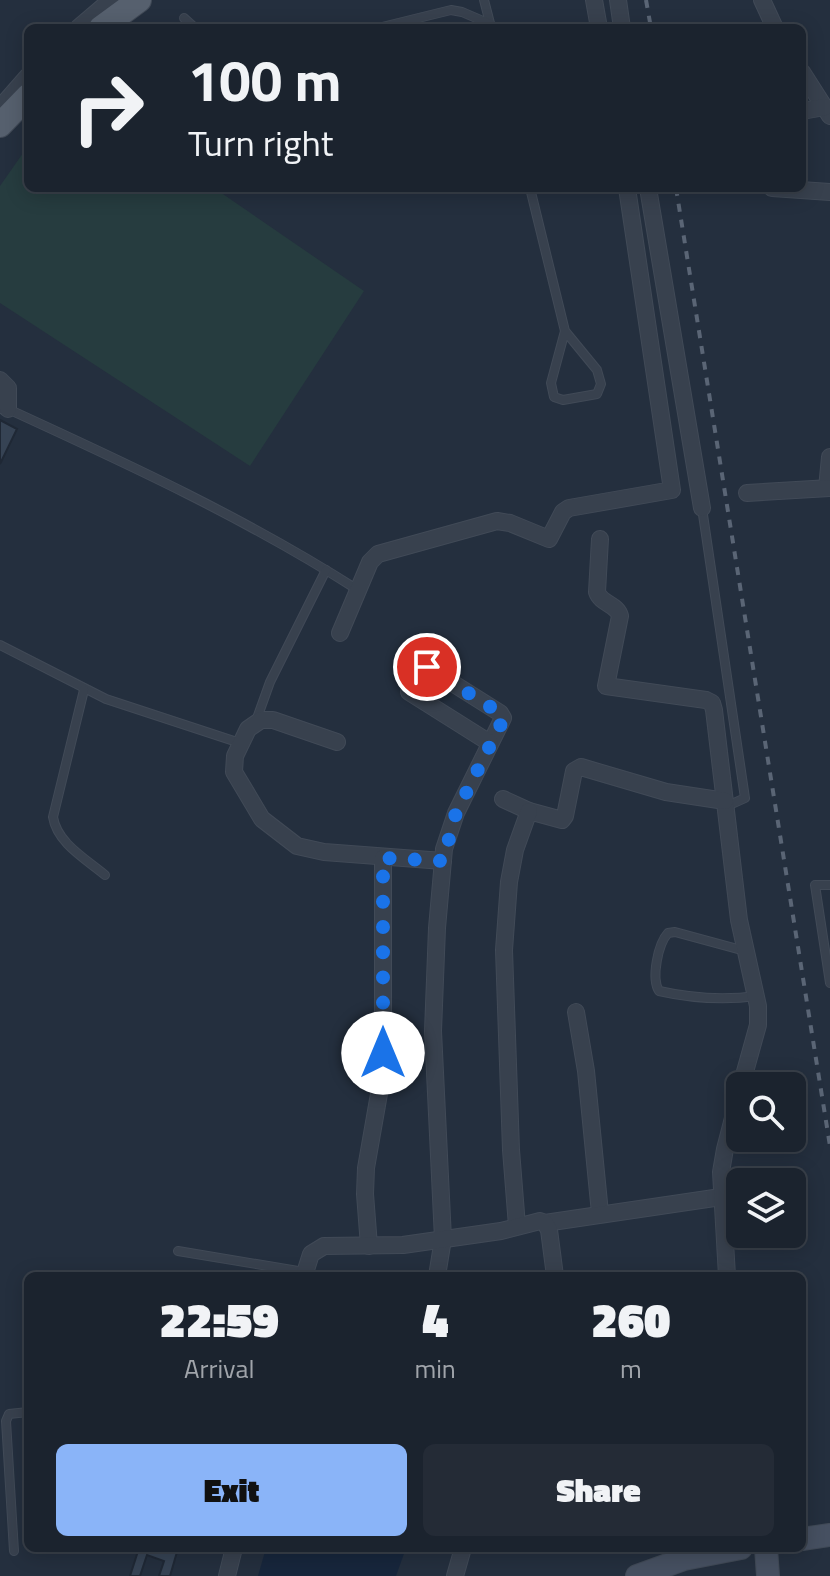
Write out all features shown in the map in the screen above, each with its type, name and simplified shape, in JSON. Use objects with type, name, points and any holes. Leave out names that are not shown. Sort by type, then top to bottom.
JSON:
[{"type":"main road","points":[[106,24],[139,0]]},
{"type":"main road","points":[[0,125],[24,100]]},
{"type":"street","points":[[83,24],[111,0]]},
{"type":"street","points":[[594,0],[598,24]]},
{"type":"street","points":[[618,0],[621,24]]},
{"type":"street","points":[[762,0],[773,24]]},
{"type":"street","points":[[806,78],[827,111]]},
{"type":"street","points":[[0,108],[24,81]]},
{"type":"street","points":[[806,111],[827,111]]},
{"type":"street","points":[[806,190],[830,192]]},
{"type":"street","points":[[340,633],[370,562],[383,552],[497,521],[549,539],[563,512],[569,508],[672,490],[628,192]]},
{"type":"street","points":[[649,192],[702,508]]},
{"type":"street","points":[[0,380],[8,388],[4,409]]},
{"type":"street","points":[[747,493],[828,488],[830,457]]},
{"type":"street","points":[[600,539],[597,595],[617,608],[620,616],[605,684],[609,688],[709,701],[714,710],[739,920],[757,996],[758,1025],[745,1072]]},
{"type":"street","points":[[427,667],[500,713],[503,720],[456,813],[443,861],[433,1031],[443,1239],[438,1272]]},
{"type":"street","points":[[409,692],[490,743]]},
{"type":"street","points":[[337,742],[273,720],[256,721],[241,743],[233,762],[234,772],[254,808],[288,840],[310,850],[443,861]]},
{"type":"street","points":[[503,799],[529,811],[563,820],[574,771],[581,767],[666,792],[725,804]]},
{"type":"street","points":[[517,1226],[511,1150],[504,936],[513,860],[529,811]]},
{"type":"street","points":[[369,1246],[366,1168],[383,1071],[383,858]]},
{"type":"street","points":[[576,1012],[586,1071],[600,1213]]},
{"type":"street","points":[[726,1145],[721,1197],[727,1272]]},
{"type":"street","points":[[305,1272],[311,1254],[324,1246],[403,1245],[501,1231],[540,1221],[545,1223],[721,1197]]},
{"type":"street","points":[[545,1223],[551,1238],[555,1272]]},
{"type":"street","points":[[806,1538],[830,1535]]},
{"type":"street","points":[[227,1576],[233,1552]]},
{"type":"street","points":[[455,1576],[462,1552]]},
{"type":"street","points":[[637,1576],[684,1559],[720,1552]]},
{"type":"street","points":[[766,1552],[768,1576]]},
{"type":"lane","points":[[456,10],[463,0]]},
{"type":"lane","points":[[484,0],[490,24]]},
{"type":"lane","points":[[393,24],[456,10],[487,24]]},
{"type":"lane","points":[[184,18],[191,24]]},
{"type":"lane","points":[[531,192],[565,331],[597,370],[601,384],[597,394],[563,400],[554,397],[551,383],[565,331]]},
{"type":"lane","points":[[4,409],[115,458],[269,535],[358,590]]},
{"type":"lane","points":[[702,508],[745,798],[725,804]]},
{"type":"lane","points":[[256,721],[270,682],[326,570]]},
{"type":"lane","points":[[0,645],[84,690],[241,743]]},
{"type":"lane","points":[[84,690],[53,817],[62,839],[105,875]]},
{"type":"lane","points":[[830,885],[815,885],[830,983]]},
{"type":"lane","points":[[746,952],[668,933],[661,946],[655,984],[659,991],[677,994],[739,998],[757,996]]},
{"type":"lane","points":[[178,1251],[293,1272]]},
{"type":"lane","points":[[14,1551],[6,1421],[9,1414],[24,1412]]},
{"type":"green space","points":[[24,152],[24,192],[220,192],[364,291],[250,466],[0,303],[0,186]]},
{"type":"water","points":[[265,1552],[405,1552],[396,1576],[258,1576]]},
{"type":"building","points":[[0,420],[17,429],[0,464]]},
{"type":"building","points":[[138,1552],[177,1552],[170,1576],[159,1576],[164,1561],[147,1555],[140,1576],[130,1576]]},
{"type":"railway","points":[[646,0],[650,24]]},
{"type":"railway","points":[[677,192],[830,1146]]},
{"type":"route","points":[[383,1053],[383,858],[443,861],[456,813],[503,720],[500,713],[427,667]]}]
